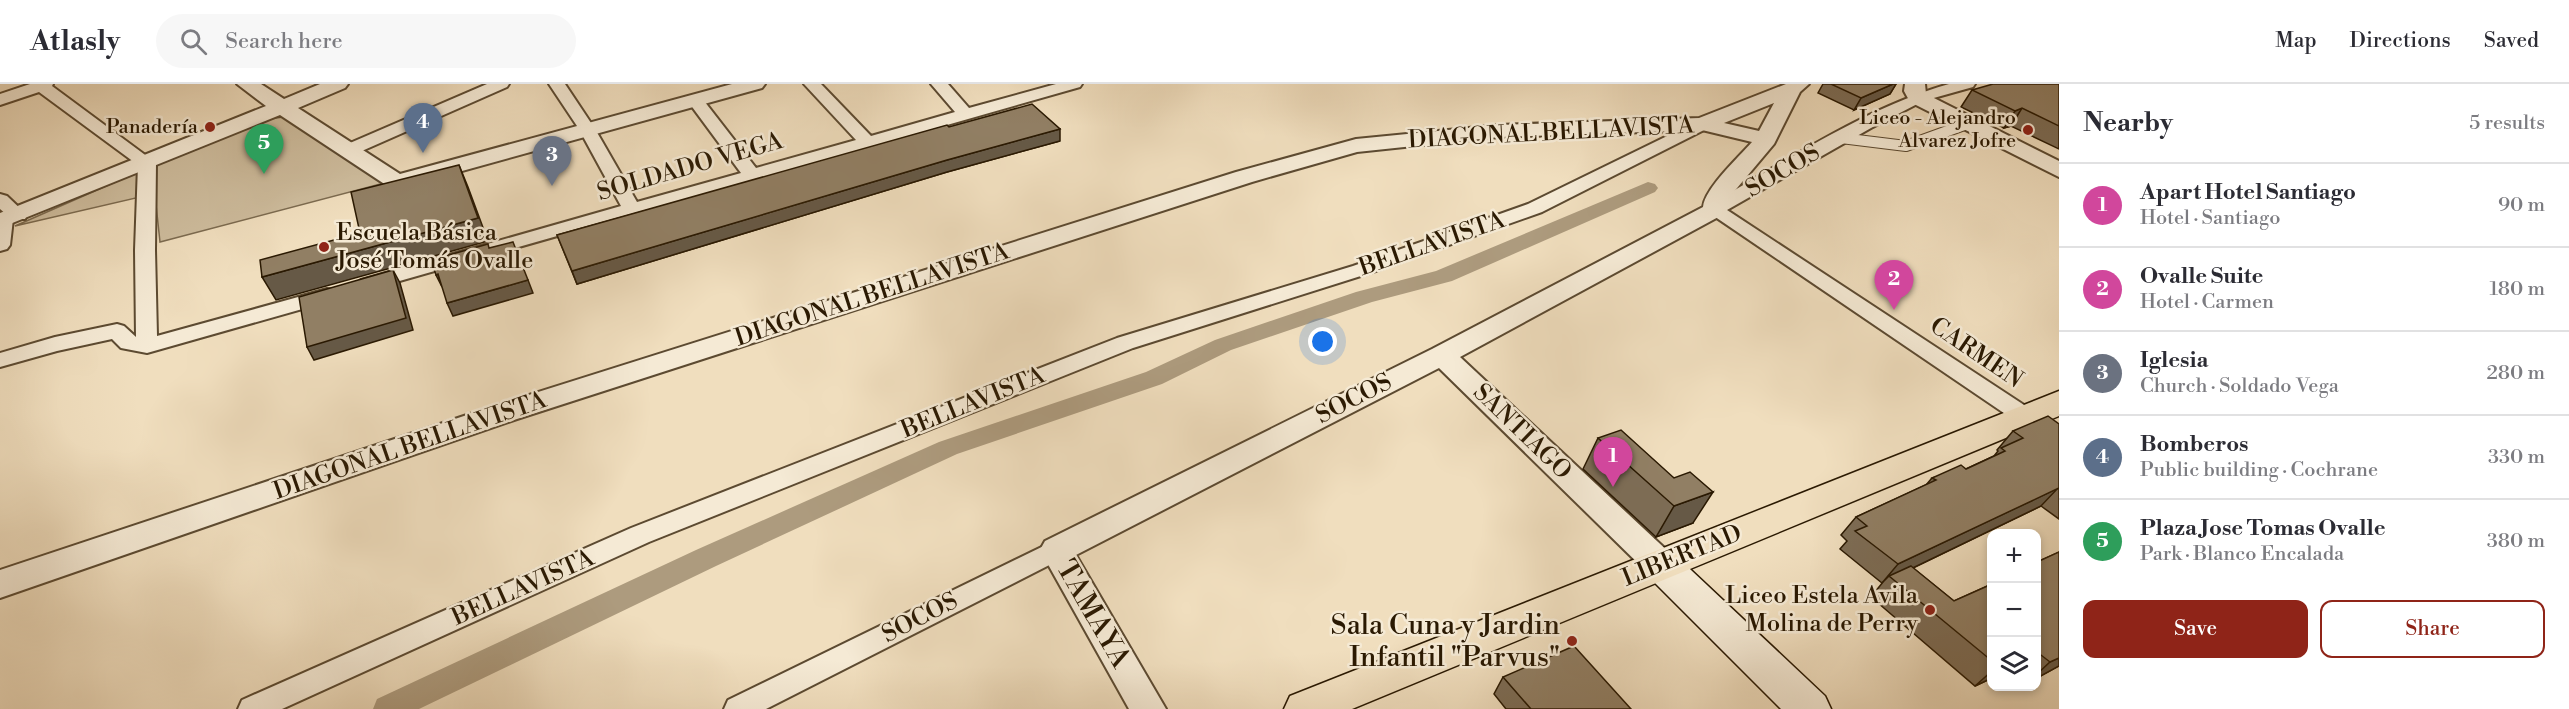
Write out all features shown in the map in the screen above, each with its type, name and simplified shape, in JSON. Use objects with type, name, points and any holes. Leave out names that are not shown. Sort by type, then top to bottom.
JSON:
[{"type":"main road","name":"LIBERTAD","points":[[1305,709],[1517,621],[1662,566],[2059,403]]},
{"type":"main road","name":"SANTIAGO","points":[[1662,566],[1810,709]]},
{"type":"street","points":[[247,84],[397,182],[748,85]]},
{"type":"street","points":[[0,245],[5,214],[147,163],[338,84]]},
{"type":"street","points":[[349,150],[494,86],[514,84]]},
{"type":"street","points":[[557,84],[587,129],[632,210]]},
{"type":"street","points":[[812,84],[867,142]]},
{"type":"street","points":[[939,84],[966,115]]},
{"type":"street","name":"SOLDADO VEGA","points":[[147,346],[1074,84]]},
{"type":"street","name":"SOCOS","points":[[738,709],[1442,355],[1714,210],[1841,138],[1916,91],[1967,84]]},
{"type":"street","points":[[0,100],[43,85],[147,163]]},
{"type":"street","points":[[1702,124],[1795,86]]},
{"type":"street","points":[[1714,210],[1715,200],[1720,193],[1766,140],[1795,86]]},
{"type":"street","points":[[1916,91],[1967,124],[2059,170]]},
{"type":"street","points":[[695,100],[753,176]]},
{"type":"street","name":"DIAGONAL BELLAVISTA","points":[[0,584],[518,409],[1292,163],[1356,146],[1499,131],[1702,124],[1766,140]]},
{"type":"street","name":"BELLAVISTA","points":[[252,709],[640,535],[1125,343],[1360,270],[1535,208],[1702,124]]},
{"type":"street","points":[[0,360],[55,344],[117,331],[129,343],[147,346],[145,250],[147,163]]},
{"type":"street","name":"CARMEN","points":[[1714,210],[2059,439]]},
{"type":"street","name":"SANTIAGO","points":[[1442,355],[1662,566]]},
{"type":"street","name":"TAMAYA","points":[[1056,550],[1148,709]]},
{"type":"lane","points":[[1841,138],[1906,146],[1967,124]]},
{"type":"shaded area","points":[[283,117],[388,182],[160,242],[152,167],[264,120]]},
{"type":"shaded area","points":[[138,172],[136,198],[15,226]]},
{"type":"building","points":[[1831,84],[1893,84],[1861,98]]},
{"type":"building","points":[[1993,84],[2059,84],[2059,126],[2022,108],[2015,111],[1972,90]]},
{"type":"building","points":[[1032,104],[1060,129],[947,160],[572,271],[557,235],[947,125],[949,127]]},
{"type":"building","points":[[459,165],[478,218],[262,277],[260,260],[360,233],[351,192]]},
{"type":"building","points":[[513,242],[528,280],[447,303],[431,260],[488,244],[489,248]]},
{"type":"building","points":[[393,270],[406,318],[307,347],[299,297]]},
{"type":"building","points":[[2048,416],[2059,424],[2059,488],[1898,564],[1855,531],[1867,526],[1856,517],[1936,480],[1932,478],[1961,465],[1966,469],[2005,451],[2001,448],[2023,438],[2013,431]]},
{"type":"building","points":[[1621,430],[1674,478],[1690,472],[1713,492],[1674,506],[1598,438]]},
{"type":"building","points":[[2059,552],[2059,658],[2050,662],[2041,655],[2041,560]]},
{"type":"building","points":[[1911,566],[1954,601],[1987,586],[1987,657],[1889,576]]},
{"type":"building","points":[[1574,646],[1631,709],[1531,709],[1503,677]]},
{"type":"waterway","points":[[388,709],[706,558],[948,448],[1154,378],[1223,345],[1364,297],[1444,276],[1648,188]]},
{"type":"place","name":"Panadería","points":[[210,127]]},
{"type":"place","name":"Liceo - Alejandro Alvarez Jofre","points":[[2028,130]]},
{"type":"place","name":"Bomberos","points":[[423,153]]},
{"type":"place","name":"Plaza Jose Tomas Ovalle","points":[[264,174]]},
{"type":"place","name":"Iglesia","points":[[552,186]]},
{"type":"place","name":"Escuela Básica José Tomás Ovalle","points":[[324,247]]},
{"type":"place","name":"Ovalle Suite","points":[[1894,310]]},
{"type":"place","name":"Apart Hotel Santiago","points":[[1613,487]]},
{"type":"place","name":"Liceo Estela Avila Molina de Perry","points":[[1930,610]]},
{"type":"place","name":"Sala Cuna y Jardin Infantil \"Parvus\"","points":[[1572,641]]}]
